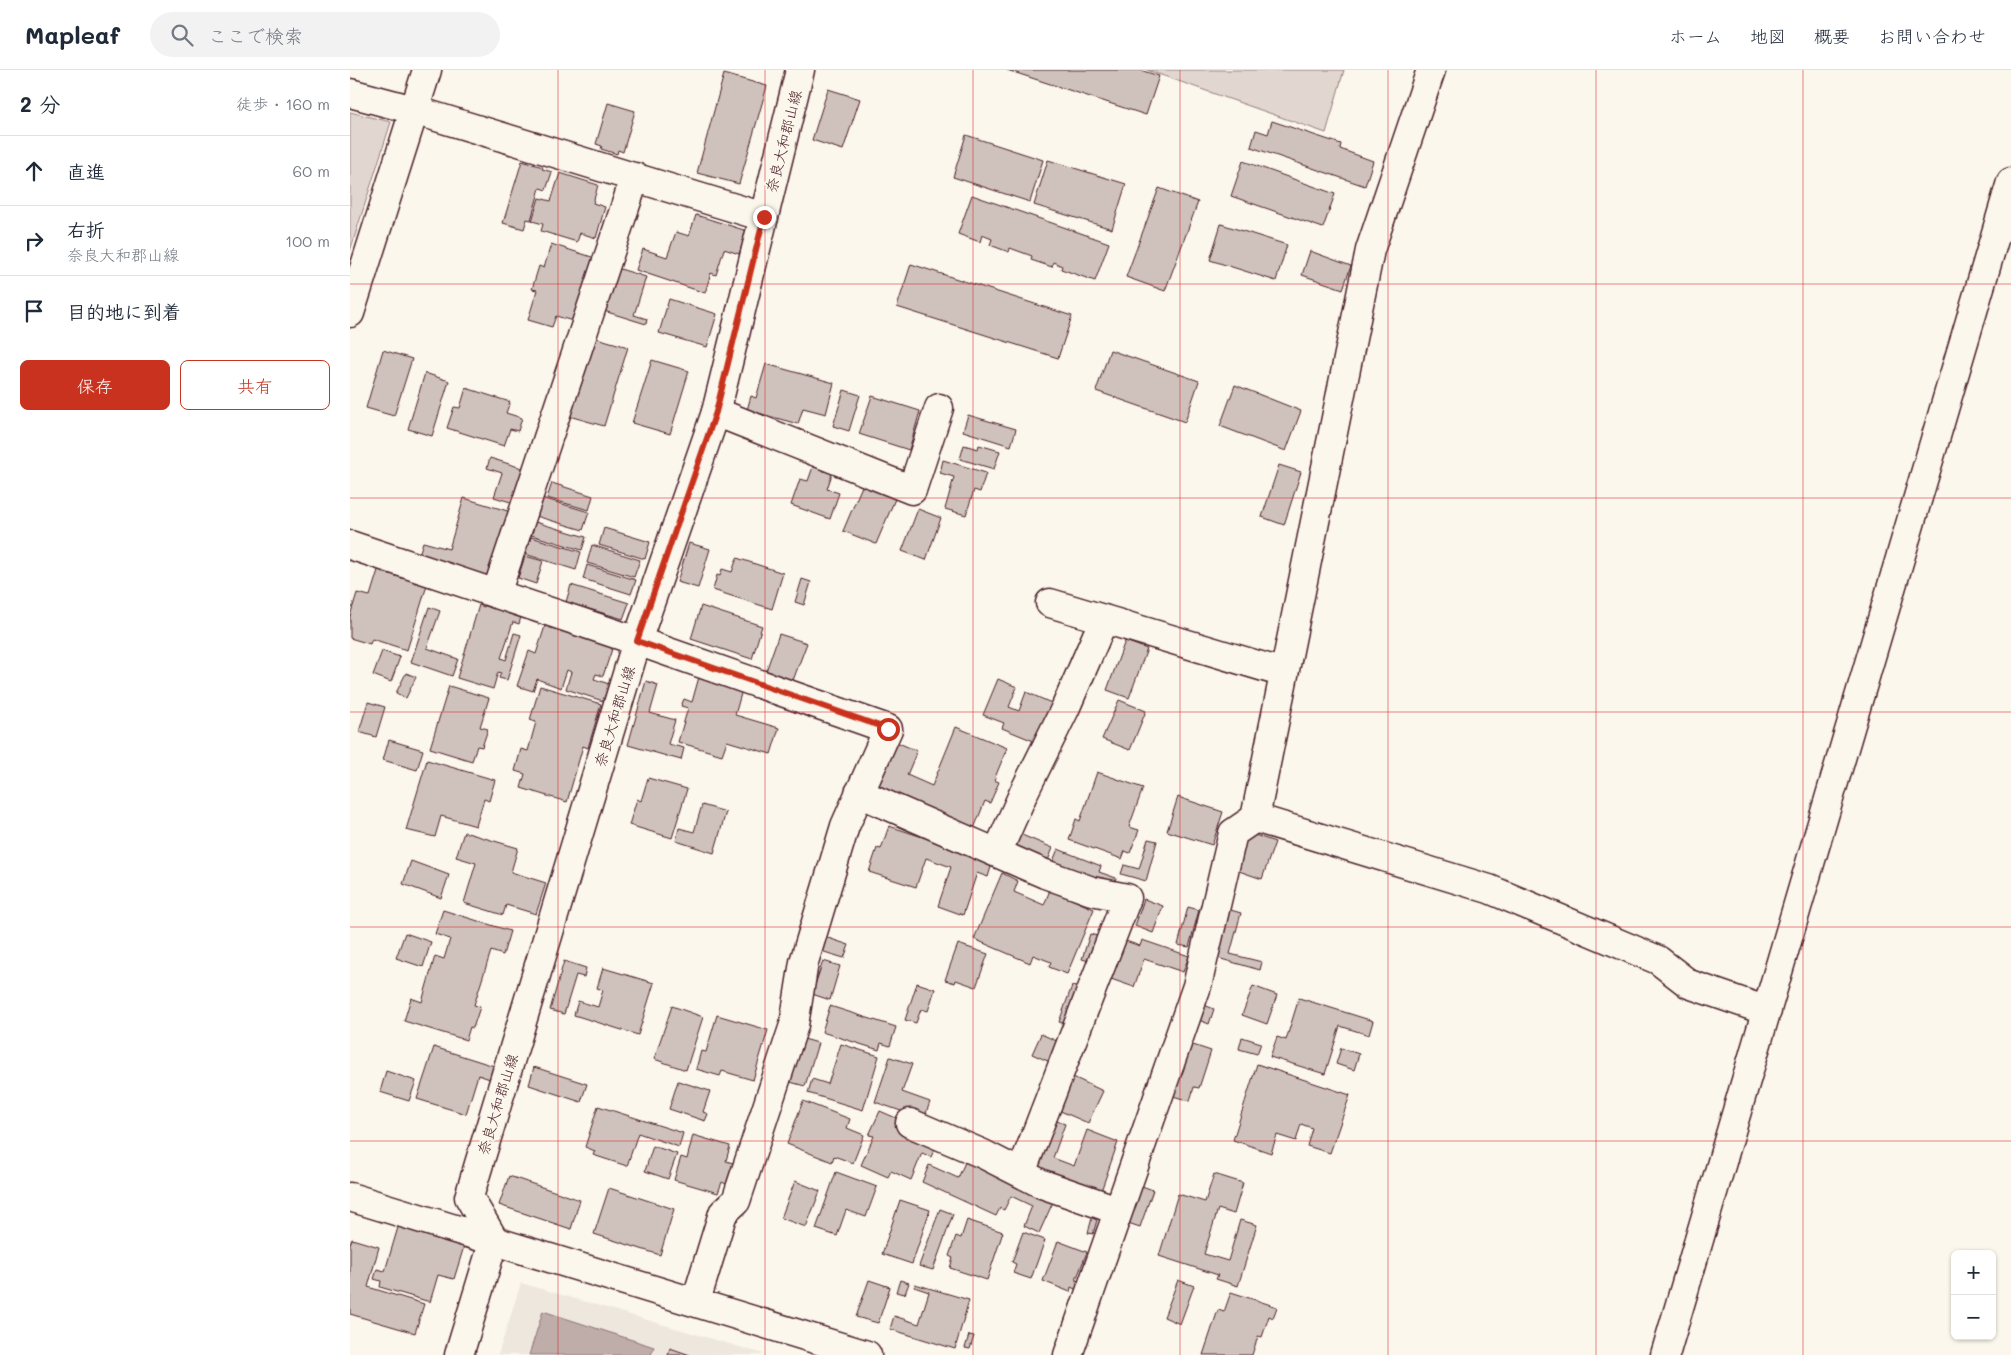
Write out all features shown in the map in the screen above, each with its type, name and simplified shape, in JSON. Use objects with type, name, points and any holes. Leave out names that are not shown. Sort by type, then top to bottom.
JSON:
[{"type":"street","points":[[350,313],[427,70]]},
{"type":"street","name":"奈良大和郡山線","points":[[494,1240],[469,1197],[637,641],[716,412],[800,70]]},
{"type":"street","points":[[1068,1355],[1117,1210],[1197,986],[1233,833],[1255,818],[1370,250],[1431,70]]},
{"type":"street","points":[[350,93],[414,110],[764,217]]},
{"type":"street","points":[[496,594],[635,177]]},
{"type":"street","points":[[1665,1355],[2011,182]]},
{"type":"street","points":[[716,412],[912,490],[939,408]]},
{"type":"street","points":[[350,545],[637,641],[888,729],[845,826],[804,962],[794,1025],[736,1200],[723,1213],[696,1302]]},
{"type":"street","points":[[1050,603],[1284,673]]},
{"type":"street","points":[[997,853],[1024,792],[1065,709],[1104,619]]},
{"type":"street","points":[[859,793],[1045,874],[1092,891],[1127,898],[1021,1173]]},
{"type":"street","points":[[1255,818],[1489,889],[1658,960],[1689,984],[1767,1011]]},
{"type":"street","points":[[910,1123],[983,1154],[1042,1184],[1117,1210]]},
{"type":"street","points":[[350,1197],[867,1355]]},
{"type":"street","points":[[459,1355],[494,1240]]},
{"type":"shaded area","points":[[1147,70],[1344,70],[1326,133]]},
{"type":"shaded area","points":[[350,112],[391,122],[350,251]]},
{"type":"shaded area","points":[[521,1283],[767,1355],[498,1355]]},
{"type":"shaded area","points":[[543,1311],[654,1347],[651,1355],[529,1355]]},
{"type":"building","points":[[1007,70],[1140,70],[1159,76],[1146,115]]},
{"type":"building","points":[[724,74],[767,86],[739,184],[697,173]]},
{"type":"building","points":[[828,89],[860,99],[843,150],[812,140]]},
{"type":"building","points":[[608,103],[635,111],[623,152],[618,150],[617,154],[601,149],[602,146],[596,144]]},
{"type":"building","points":[[1272,121],[1341,144],[1340,149],[1373,161],[1365,186],[1251,147],[1256,130],[1268,134]]},
{"type":"building","points":[[966,135],[1043,160],[1030,202],[953,177]]},
{"type":"building","points":[[1048,160],[1126,184],[1112,229],[1034,205]]},
{"type":"building","points":[[522,161],[543,167],[542,169],[552,172],[546,190],[540,188],[531,220],[527,219],[524,229],[503,223]]},
{"type":"building","points":[[1243,161],[1335,194],[1323,228],[1231,196]]},
{"type":"building","points":[[560,173],[598,185],[593,203],[605,207],[596,238],[580,233],[577,242],[541,231],[543,224],[532,221],[539,198],[551,201]]},
{"type":"building","points":[[1159,188],[1198,202],[1165,291],[1126,277]]},
{"type":"building","points":[[972,195],[1109,243],[1095,281],[1061,269],[1062,266],[1053,262],[1052,267],[1031,260],[1032,256],[1010,248],[1009,252],[990,245],[992,239],[982,235],[980,242],[958,234]]},
{"type":"building","points":[[696,215],[747,231],[739,254],[724,249],[716,275],[711,273],[705,293],[636,270],[643,249],[667,257],[676,232],[689,236]]},
{"type":"building","points":[[1221,224],[1287,245],[1276,281],[1210,260]]},
{"type":"building","points":[[551,244],[595,258],[576,322],[556,316],[552,327],[528,320],[537,290],[532,289],[539,266],[544,268]]},
{"type":"building","points":[[1310,251],[1351,266],[1343,289],[1302,275]]},
{"type":"building","points":[[911,264],[1072,316],[1058,358],[897,307]]},
{"type":"building","points":[[617,268],[646,277],[634,315],[647,319],[646,324],[604,311]]},
{"type":"building","points":[[669,299],[717,314],[707,347],[659,333]]},
{"type":"building","points":[[593,337],[628,347],[604,426],[569,416]]},
{"type":"building","points":[[383,350],[412,359],[394,416],[366,408]]},
{"type":"building","points":[[1110,350],[1199,381],[1185,422],[1096,391]]},
{"type":"building","points":[[652,360],[689,371],[670,434],[632,423]]},
{"type":"building","points":[[766,364],[834,383],[826,414],[803,408],[798,424],[747,410],[751,396],[756,398]]},
{"type":"building","points":[[425,373],[449,381],[432,436],[408,429]]},
{"type":"building","points":[[1235,385],[1301,411],[1286,451],[1220,426]]},
{"type":"building","points":[[466,388],[510,402],[506,413],[522,418],[518,431],[510,429],[504,446],[447,428],[454,407],[460,408]]},
{"type":"building","points":[[844,390],[860,395],[849,431],[833,426]]},
{"type":"building","points":[[872,396],[920,411],[909,450],[859,434]]},
{"type":"building","points":[[968,415],[1016,429],[1011,446],[963,431]]},
{"type":"building","points":[[964,445],[978,449],[979,445],[1000,451],[994,469],[960,459]]},
{"type":"building","points":[[490,458],[525,469],[514,503],[494,497],[502,473],[487,468]]},
{"type":"building","points":[[943,460],[986,473],[980,492],[974,490],[966,515],[945,509],[954,477],[940,473]]},
{"type":"building","points":[[814,464],[833,471],[827,489],[839,493],[830,519],[791,505],[800,479],[808,481]]},
{"type":"building","points":[[1279,465],[1301,472],[1284,525],[1262,517]]},
{"type":"building","points":[[552,483],[593,496],[589,510],[547,498]]},
{"type":"building","points":[[862,486],[895,499],[876,544],[843,531]]},
{"type":"building","points":[[464,498],[511,512],[507,524],[504,523],[496,550],[499,551],[491,577],[419,555],[423,542],[449,549]]},
{"type":"building","points":[[542,498],[589,512],[583,530],[536,516]]},
{"type":"building","points":[[918,509],[941,518],[926,560],[902,551]]},
{"type":"building","points":[[535,522],[586,537],[582,550],[531,535]]},
{"type":"building","points":[[604,528],[650,542],[645,559],[599,545]]},
{"type":"building","points":[[531,537],[581,552],[576,570],[525,554]]},
{"type":"building","points":[[689,543],[710,549],[698,588],[677,582]]},
{"type":"building","points":[[592,545],[640,560],[634,577],[587,563]]},
{"type":"building","points":[[525,556],[543,561],[536,584],[518,578]]},
{"type":"building","points":[[737,558],[783,573],[772,609],[713,590],[717,575],[720,576],[722,569],[732,572]]},
{"type":"building","points":[[587,565],[636,580],[631,594],[583,579]]},
{"type":"building","points":[[379,567],[428,582],[407,650],[372,639],[370,644],[350,638],[350,616],[357,593],[370,596]]},
{"type":"building","points":[[802,579],[811,582],[804,605],[795,602]]},
{"type":"building","points":[[571,585],[629,603],[623,619],[566,602]]},
{"type":"building","points":[[485,602],[522,613],[519,624],[513,622],[501,658],[506,660],[514,633],[521,635],[507,680],[499,678],[501,673],[498,672],[493,689],[457,678],[479,605],[484,607]]},
{"type":"building","points":[[701,606],[762,626],[752,659],[691,639]]},
{"type":"building","points":[[429,607],[440,611],[427,648],[458,659],[452,676],[411,662]]},
{"type":"building","points":[[547,620],[614,643],[603,676],[596,674],[594,679],[609,684],[603,701],[566,689],[571,672],[567,670],[561,688],[537,679],[533,691],[517,686],[529,651],[536,654]]},
{"type":"building","points":[[779,634],[807,643],[792,683],[765,674]]},
{"type":"building","points":[[1125,641],[1147,649],[1129,698],[1107,690]]},
{"type":"building","points":[[382,651],[400,657],[391,682],[373,675]]},
{"type":"building","points":[[406,673],[416,677],[406,698],[396,693]]},
{"type":"building","points":[[699,677],[742,690],[735,715],[779,728],[771,754],[727,741],[722,755],[678,742],[688,708],[681,706],[684,699],[692,702]]},
{"type":"building","points":[[998,679],[1017,687],[1009,707],[1019,711],[1026,692],[1056,705],[1036,742],[1002,728],[1004,723],[983,715]]},
{"type":"building","points":[[646,681],[658,685],[650,713],[675,720],[668,744],[684,748],[681,760],[628,745]]},
{"type":"building","points":[[449,686],[489,698],[480,727],[488,729],[482,747],[477,746],[472,761],[430,748]]},
{"type":"building","points":[[540,686],[601,704],[588,748],[583,746],[567,802],[521,788],[525,774],[515,771],[521,749],[528,751],[536,722],[530,720]]},
{"type":"building","points":[[1119,700],[1146,711],[1130,750],[1102,739]]},
{"type":"building","points":[[368,702],[385,707],[376,737],[359,732]]},
{"type":"building","points":[[956,727],[1007,748],[994,780],[999,782],[990,803],[985,801],[973,831],[874,790],[894,741],[917,751],[907,775],[932,786]]},
{"type":"building","points":[[389,740],[423,750],[417,770],[383,760]]},
{"type":"building","points":[[427,760],[495,780],[489,801],[484,799],[476,826],[441,816],[435,837],[406,830]]},
{"type":"building","points":[[1097,772],[1143,788],[1129,827],[1139,830],[1130,853],[1125,851],[1122,859],[1069,840],[1076,819],[1080,821]]},
{"type":"building","points":[[648,778],[687,789],[672,838],[629,825],[637,799],[641,801]]},
{"type":"building","points":[[1178,797],[1223,812],[1212,845],[1167,831]]},
{"type":"building","points":[[702,805],[726,812],[714,853],[676,841],[679,828],[694,832]]},
{"type":"building","points":[[889,826],[993,860],[988,877],[977,873],[963,915],[938,906],[951,867],[926,858],[916,887],[869,872],[877,848],[881,849]]},
{"type":"building","points":[[464,832],[518,848],[511,872],[546,883],[536,914],[506,905],[503,915],[464,903],[476,863],[456,857]]},
{"type":"building","points":[[1017,833],[1053,848],[1047,863],[1011,849]]},
{"type":"building","points":[[1249,833],[1275,842],[1262,879],[1236,870]]},
{"type":"building","points":[[1148,839],[1157,841],[1146,881],[1121,874],[1124,865],[1139,869]]},
{"type":"building","points":[[1058,849],[1101,866],[1099,872],[1116,878],[1111,890],[1051,866]]},
{"type":"building","points":[[411,861],[449,875],[441,898],[403,884]]},
{"type":"building","points":[[1002,873],[1018,881],[1014,892],[1044,905],[1050,890],[1094,909],[1067,974],[1049,967],[1051,962],[1033,955],[1030,963],[974,939]]},
{"type":"building","points":[[1144,899],[1163,906],[1153,933],[1135,926]]},
{"type":"building","points":[[1188,907],[1199,910],[1189,947],[1178,945]]},
{"type":"building","points":[[1227,909],[1241,913],[1230,954],[1262,962],[1260,970],[1214,957]]},
{"type":"building","points":[[443,910],[510,931],[503,955],[491,951],[474,1005],[480,1007],[473,1028],[470,1027],[466,1040],[404,1021],[411,998],[422,1002],[435,956],[444,959],[450,939],[435,934]]},
{"type":"building","points":[[405,933],[431,942],[423,967],[396,958]]},
{"type":"building","points":[[1090,934],[1097,936],[1089,961],[1082,959]]},
{"type":"building","points":[[825,937],[849,945],[844,958],[821,951]]},
{"type":"building","points":[[1120,939],[1140,946],[1142,940],[1189,956],[1183,972],[1144,959],[1134,987],[1108,978]]},
{"type":"building","points":[[958,944],[988,954],[976,987],[956,980],[955,983],[945,980]]},
{"type":"building","points":[[564,961],[586,968],[584,977],[576,975],[564,1014],[550,1010]]},
{"type":"building","points":[[823,961],[840,966],[830,1000],[812,994]]},
{"type":"building","points":[[603,968],[654,983],[638,1035],[574,1015],[578,1001],[598,1007],[603,990],[597,988]]},
{"type":"building","points":[[917,983],[935,989],[928,1011],[921,1009],[916,1023],[905,1020]]},
{"type":"building","points":[[1072,986],[1079,988],[1066,1024],[1059,1022]]},
{"type":"building","points":[[1253,986],[1277,995],[1267,1024],[1242,1015]]},
{"type":"building","points":[[1299,998],[1373,1021],[1369,1035],[1340,1026],[1325,1074],[1270,1057],[1277,1037],[1286,1040]]},
{"type":"building","points":[[1204,1005],[1214,1009],[1209,1024],[1199,1020]]},
{"type":"building","points":[[672,1006],[703,1017],[686,1070],[654,1059]]},
{"type":"building","points":[[830,1006],[896,1027],[890,1046],[881,1043],[879,1050],[822,1032]]},
{"type":"building","points":[[717,1015],[768,1030],[753,1080],[722,1071],[720,1076],[696,1069],[701,1051],[706,1052]]},
{"type":"building","points":[[1041,1034],[1059,1042],[1050,1062],[1032,1054]]},
{"type":"building","points":[[1242,1037],[1261,1043],[1257,1054],[1239,1049]]},
{"type":"building","points":[[804,1039],[818,1043],[805,1086],[790,1082]]},
{"type":"building","points":[[841,1044],[879,1056],[863,1110],[808,1093],[812,1079],[828,1084]]},
{"type":"building","points":[[1190,1044],[1211,1051],[1199,1088],[1194,1087],[1190,1101],[1173,1096]]},
{"type":"building","points":[[434,1047],[494,1066],[490,1079],[478,1075],[466,1114],[417,1099]]},
{"type":"building","points":[[1341,1048],[1359,1054],[1354,1070],[1336,1064]]},
{"type":"building","points":[[890,1057],[912,1064],[902,1092],[930,1102],[924,1119],[875,1102]]},
{"type":"building","points":[[1257,1064],[1350,1095],[1330,1153],[1307,1146],[1312,1128],[1301,1124],[1296,1141],[1277,1135],[1271,1153],[1233,1140]]},
{"type":"building","points":[[534,1067],[587,1084],[581,1102],[529,1085]]},
{"type":"building","points":[[386,1071],[416,1081],[409,1101],[380,1092]]},
{"type":"building","points":[[1073,1077],[1103,1091],[1088,1123],[1058,1110]]},
{"type":"building","points":[[678,1081],[710,1091],[703,1112],[708,1114],[705,1121],[669,1109]]},
{"type":"building","points":[[803,1101],[850,1119],[847,1128],[864,1135],[853,1163],[834,1156],[832,1162],[787,1144]]},
{"type":"building","points":[[598,1106],[683,1133],[679,1147],[638,1133],[627,1166],[593,1155],[595,1151],[585,1147]]},
{"type":"building","points":[[880,1111],[903,1121],[898,1132],[935,1148],[931,1157],[922,1153],[911,1180],[891,1171],[888,1177],[861,1165],[874,1136],[869,1135]]},
{"type":"building","points":[[1051,1119],[1065,1124],[1053,1158],[1074,1166],[1087,1130],[1118,1142],[1100,1194],[1033,1169]]},
{"type":"building","points":[[693,1135],[730,1146],[726,1161],[733,1163],[726,1184],[722,1182],[718,1193],[674,1180],[681,1157],[687,1159]]},
{"type":"building","points":[[653,1146],[677,1154],[668,1179],[645,1171]]},
{"type":"building","points":[[966,1160],[1054,1200],[1039,1233],[1024,1226],[1032,1206],[1011,1196],[1004,1210],[1000,1208],[996,1216],[922,1182],[929,1165],[958,1178]]},
{"type":"building","points":[[836,1172],[877,1187],[866,1217],[846,1210],[837,1236],[816,1229]]},
{"type":"building","points":[[1214,1174],[1243,1183],[1234,1214],[1218,1209],[1204,1254],[1228,1261],[1240,1220],[1257,1225],[1238,1286],[1216,1279],[1218,1275],[1159,1256],[1178,1194],[1205,1202]]},
{"type":"building","points":[[509,1176],[580,1200],[571,1229],[499,1205]]},
{"type":"building","points":[[795,1181],[820,1191],[806,1227],[781,1218]]},
{"type":"building","points":[[1139,1185],[1153,1190],[1140,1227],[1125,1222]]},
{"type":"building","points":[[609,1188],[674,1209],[660,1255],[594,1234]]},
{"type":"building","points":[[900,1200],[930,1210],[912,1264],[882,1254]]},
{"type":"building","points":[[940,1209],[953,1214],[933,1270],[919,1266]]},
{"type":"building","points":[[1092,1218],[1097,1220],[1093,1234],[1088,1233]]},
{"type":"building","points":[[967,1220],[1003,1232],[987,1280],[950,1268],[953,1258],[949,1256],[956,1236],[961,1238]]},
{"type":"building","points":[[399,1224],[465,1243],[454,1279],[438,1275],[430,1302],[380,1287],[381,1281],[374,1279],[377,1269],[385,1271]]},
{"type":"building","points":[[1023,1232],[1045,1240],[1031,1279],[1013,1273],[1016,1264],[1012,1262]]},
{"type":"building","points":[[352,1239],[379,1247],[368,1287],[424,1304],[415,1333],[350,1314],[350,1244]]},
{"type":"building","points":[[1058,1241],[1087,1252],[1076,1280],[1081,1282],[1077,1290],[1071,1287],[1070,1292],[1043,1281]]},
{"type":"building","points":[[869,1280],[890,1287],[878,1323],[856,1317]]},
{"type":"building","points":[[900,1280],[909,1283],[905,1294],[896,1292]]},
{"type":"building","points":[[1178,1280],[1194,1286],[1180,1324],[1164,1317]]},
{"type":"building","points":[[915,1284],[969,1300],[955,1349],[890,1329],[894,1316],[919,1324],[929,1292],[914,1287]]},
{"type":"building","points":[[1231,1292],[1277,1307],[1273,1318],[1269,1316],[1262,1337],[1258,1336],[1252,1355],[1203,1355],[1218,1310],[1224,1312]]},
{"type":"building","points":[[969,1335],[974,1336],[970,1349],[965,1348]]},
{"type":"building","points":[[670,1348],[690,1355],[668,1355]]},
{"type":"route","points":[[764,217],[716,412],[637,641],[888,729]]}]
